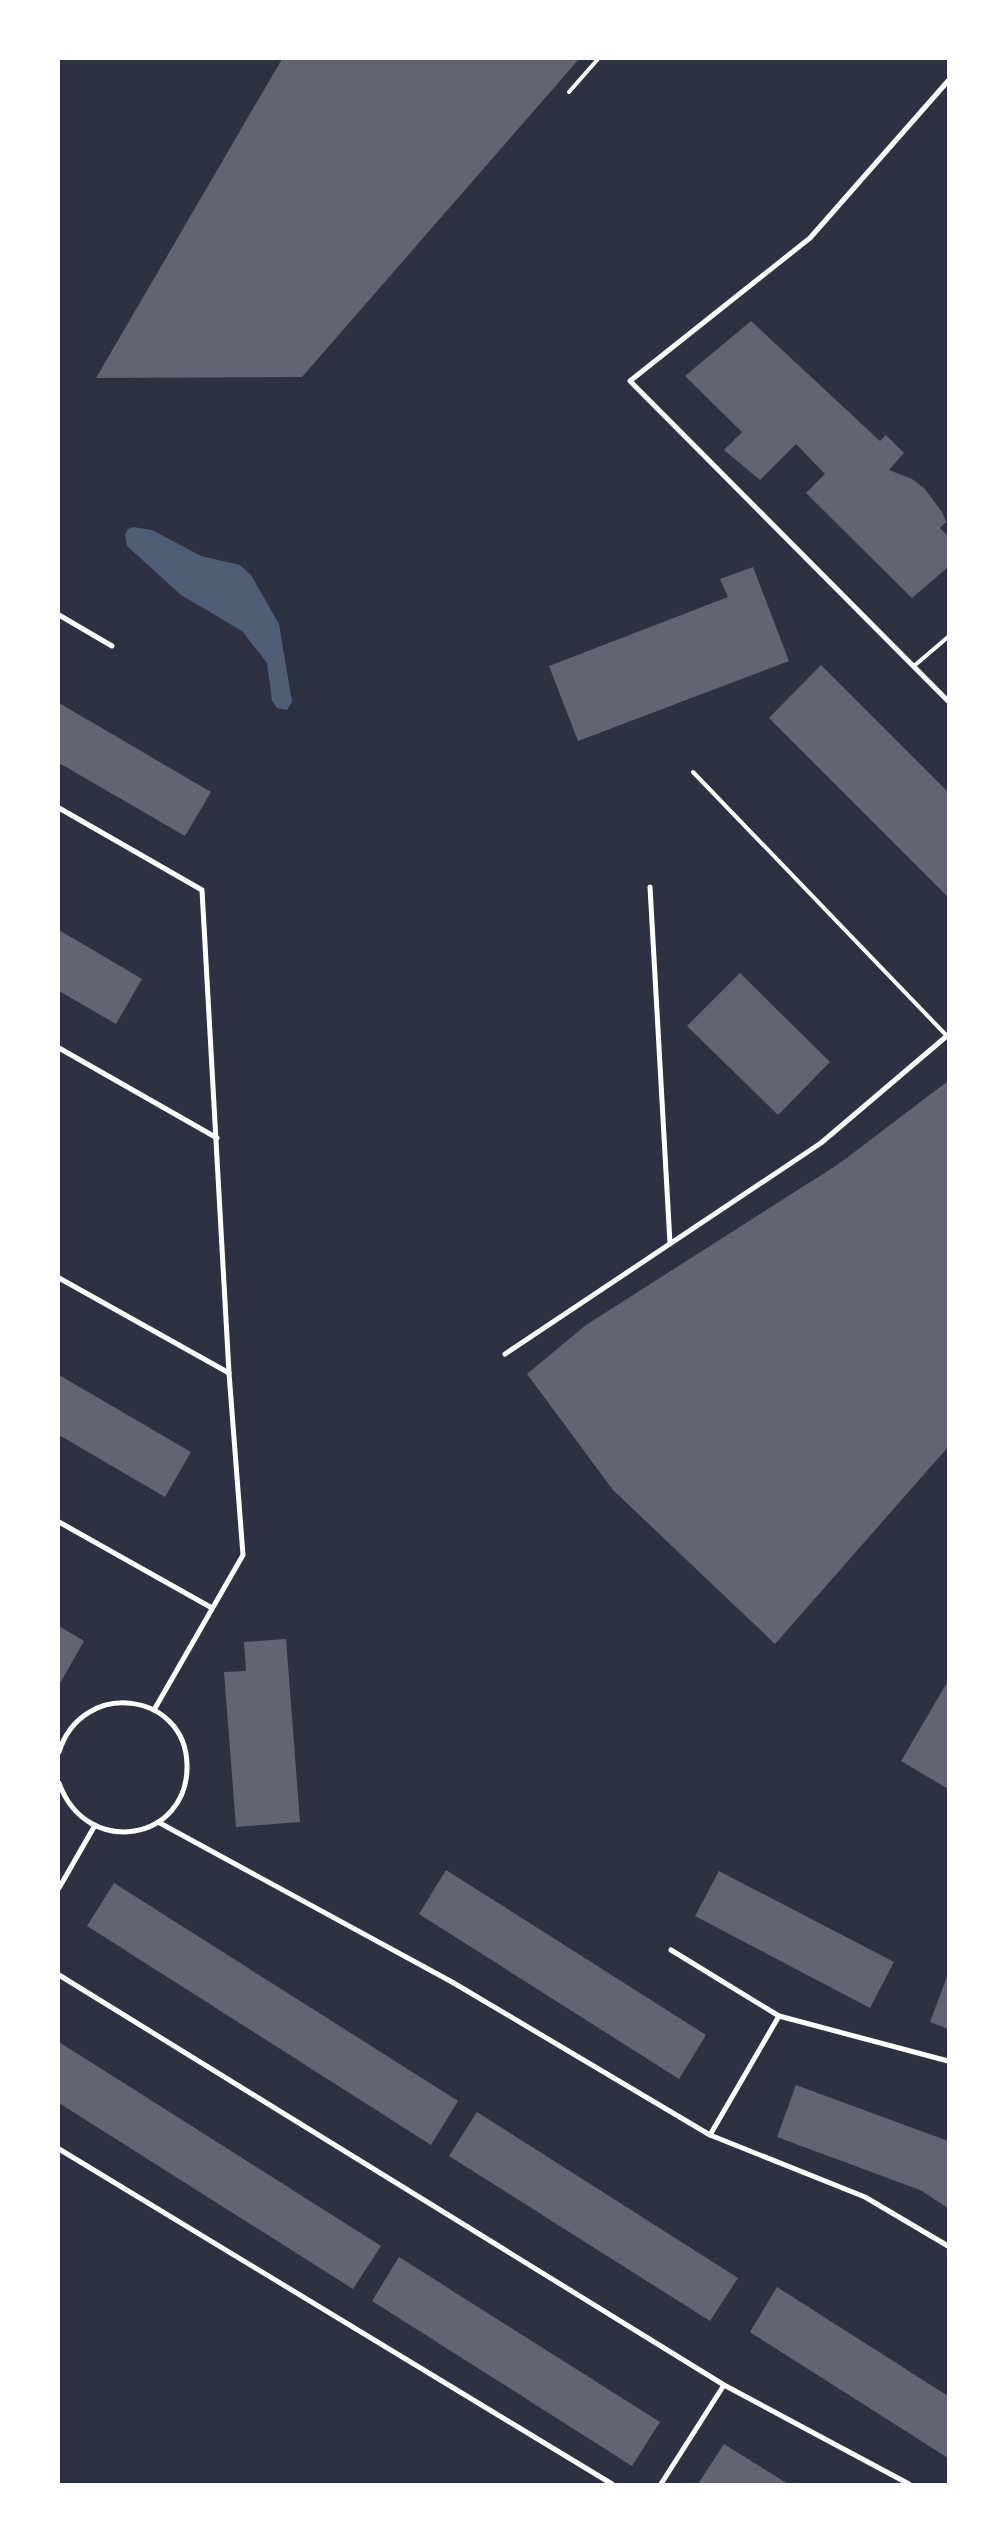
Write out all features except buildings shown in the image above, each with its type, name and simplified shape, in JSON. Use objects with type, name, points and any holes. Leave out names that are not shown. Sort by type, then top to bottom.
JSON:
[{"type":"street","points":[[947,85],[810,238],[630,382],[948,701]]},
{"type":"street","points":[[59,615],[112,646]]},
{"type":"street","points":[[59,808],[202,890],[229,1373],[243,1555],[154,1710]]},
{"type":"street","points":[[650,887],[670,1243]]},
{"type":"street","points":[[504,1354],[821,1143],[947,1036]]},
{"type":"street","points":[[59,1048],[217,1138]]},
{"type":"street","points":[[59,1278],[229,1373]]},
{"type":"street","points":[[59,1522],[212,1608]]},
{"type":"street","points":[[59,1752],[61,1736],[76,1720],[93,1708],[113,1702],[134,1703],[154,1710],[171,1724],[183,1743],[188,1765],[184,1787],[174,1807],[158,1822],[138,1831],[116,1833],[94,1827],[77,1815],[64,1798],[59,1783]]},
{"type":"street","points":[[158,1822],[452,1982],[710,2136],[865,2197],[948,2246]]},
{"type":"street","points":[[59,1888],[94,1827]]},
{"type":"street","points":[[671,1950],[779,2016],[948,2061]]},
{"type":"street","points":[[59,1975],[724,2385],[910,2484]]},
{"type":"street","points":[[710,2136],[779,2016]]},
{"type":"street","points":[[59,2149],[612,2484]]},
{"type":"street","points":[[661,2484],[724,2385]]},
{"type":"lane","points":[[569,92],[598,59]]},
{"type":"lane","points":[[914,666],[948,637]]},
{"type":"lane","points":[[693,772],[947,1036]]},
{"type":"water","points":[[133,527],[152,530],[201,556],[240,565],[251,575],[279,624],[292,702],[287,710],[277,708],[272,701],[267,663],[242,631],[181,595],[127,546],[125,535],[128,529]]}]
